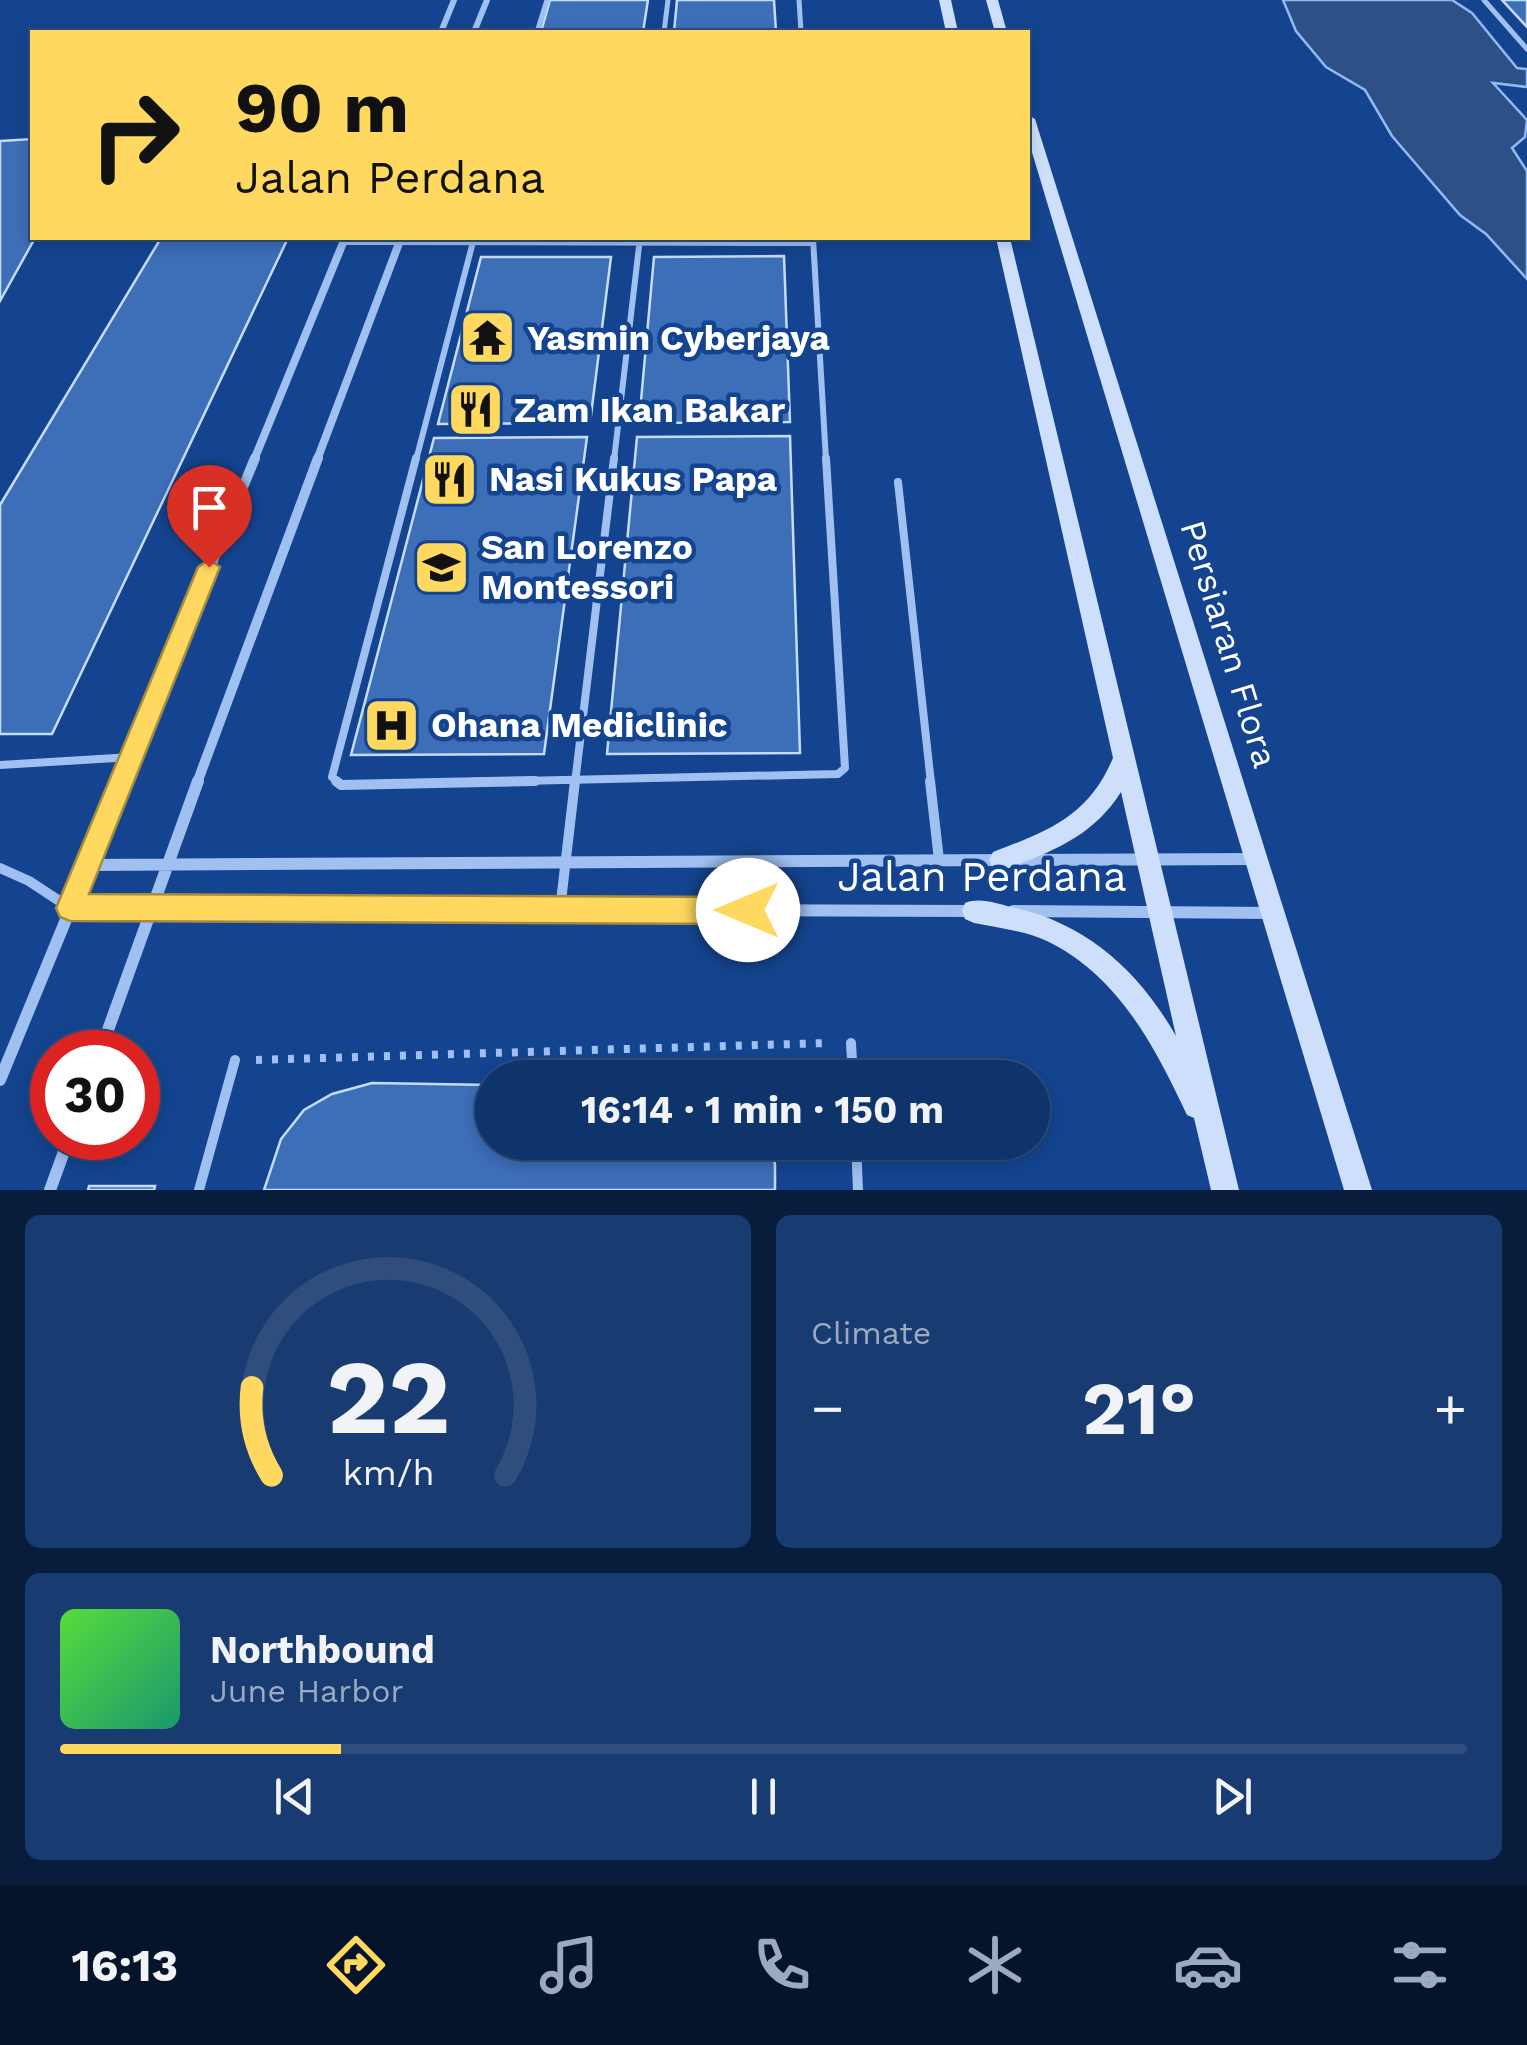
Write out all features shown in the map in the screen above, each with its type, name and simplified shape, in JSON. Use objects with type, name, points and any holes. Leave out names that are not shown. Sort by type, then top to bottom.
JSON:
[{"type":"main road","points":[[992,0],[1000,30]]},
{"type":"main road","points":[[944,1],[951,30]]},
{"type":"main road","name":"Persiaran Flora","points":[[1030,126],[1358,1190]]},
{"type":"main road","points":[[1003,240],[1225,1190]]},
{"type":"main road","points":[[1001,860],[1047,843],[1089,817],[1114,786],[1125,757]]},
{"type":"main road","points":[[974,911],[1059,934],[1094,956],[1124,984],[1162,1033],[1213,1139]]},
{"type":"street","points":[[442,30],[454,0]]},
{"type":"street","points":[[475,30],[487,0]]},
{"type":"street","points":[[0,1080],[344,240]]},
{"type":"street","points":[[108,1030],[400,240]]},
{"type":"street","name":"Jalan Perdana","points":[[89,865],[1256,859]]},
{"type":"street","name":"Jalan Perdana","points":[[70,908],[1272,913]]},
{"type":"street","points":[[50,1190],[61,1160]]},
{"type":"lane","points":[[538,30],[547,0]]},
{"type":"lane","points":[[664,30],[668,0]]},
{"type":"lane","points":[[799,0],[801,30]]},
{"type":"lane","points":[[1484,0],[1527,49]]},
{"type":"lane","points":[[344,240],[400,240],[473,240],[813,240],[845,768],[838,774],[341,785],[332,776],[473,240]]},
{"type":"lane","points":[[560,910],[640,240]]},
{"type":"lane","points":[[898,482],[939,860]]},
{"type":"lane","points":[[0,765],[132,757]]},
{"type":"lane","points":[[0,868],[70,908]]},
{"type":"lane","points":[[851,1043],[852,1060]]},
{"type":"lane","points":[[199,1190],[235,1060]]},
{"type":"lane","points":[[857,1160],[858,1190]]},
{"type":"path","points":[[235,1060],[851,1043]]},
{"type":"water","points":[[1283,0],[1452,0],[1472,13],[1517,68],[1527,69],[1527,87],[1493,83],[1527,120],[1525,137],[1512,148],[1527,171],[1527,279],[1486,234],[1460,215],[1392,136],[1365,90],[1326,67],[1296,31]]},
{"type":"building","points":[[550,0],[648,0],[643,30],[542,30]]},
{"type":"building","points":[[677,0],[774,0],[776,30],[674,30]]},
{"type":"building","points":[[1502,0],[1527,0],[1527,27]]},
{"type":"building","points":[[30,139],[30,240],[34,240],[0,301],[0,141]]},
{"type":"building","points":[[160,240],[287,240],[52,734],[0,734],[0,505]]},
{"type":"building","points":[[784,256],[790,422],[639,423],[654,257]]},
{"type":"building","points":[[481,257],[611,257],[590,423],[438,424]]},
{"type":"building","points":[[790,436],[800,753],[607,754],[637,437]]},
{"type":"building","points":[[587,437],[544,754],[351,755],[434,438]]},
{"type":"building","points":[[372,1083],[475,1085],[475,1160],[774,1160],[775,1190],[264,1190],[281,1139],[304,1110],[332,1094]]},
{"type":"building","points":[[89,1186],[155,1186],[154,1190],[88,1190]]},
{"type":"place","name":"Yasmin Cyberjaya","points":[[488,338]]},
{"type":"place","name":"Zam Ikan Bakar","points":[[475,410]]},
{"type":"place","name":"Nasi Kukus Papa","points":[[450,479]]},
{"type":"place","name":"San Lorenzo Montessori","points":[[442,567]]},
{"type":"place","name":"Ohana Mediclinic","points":[[392,725]]},
{"type":"route","points":[[209,567],[70,908],[748,910]]}]
